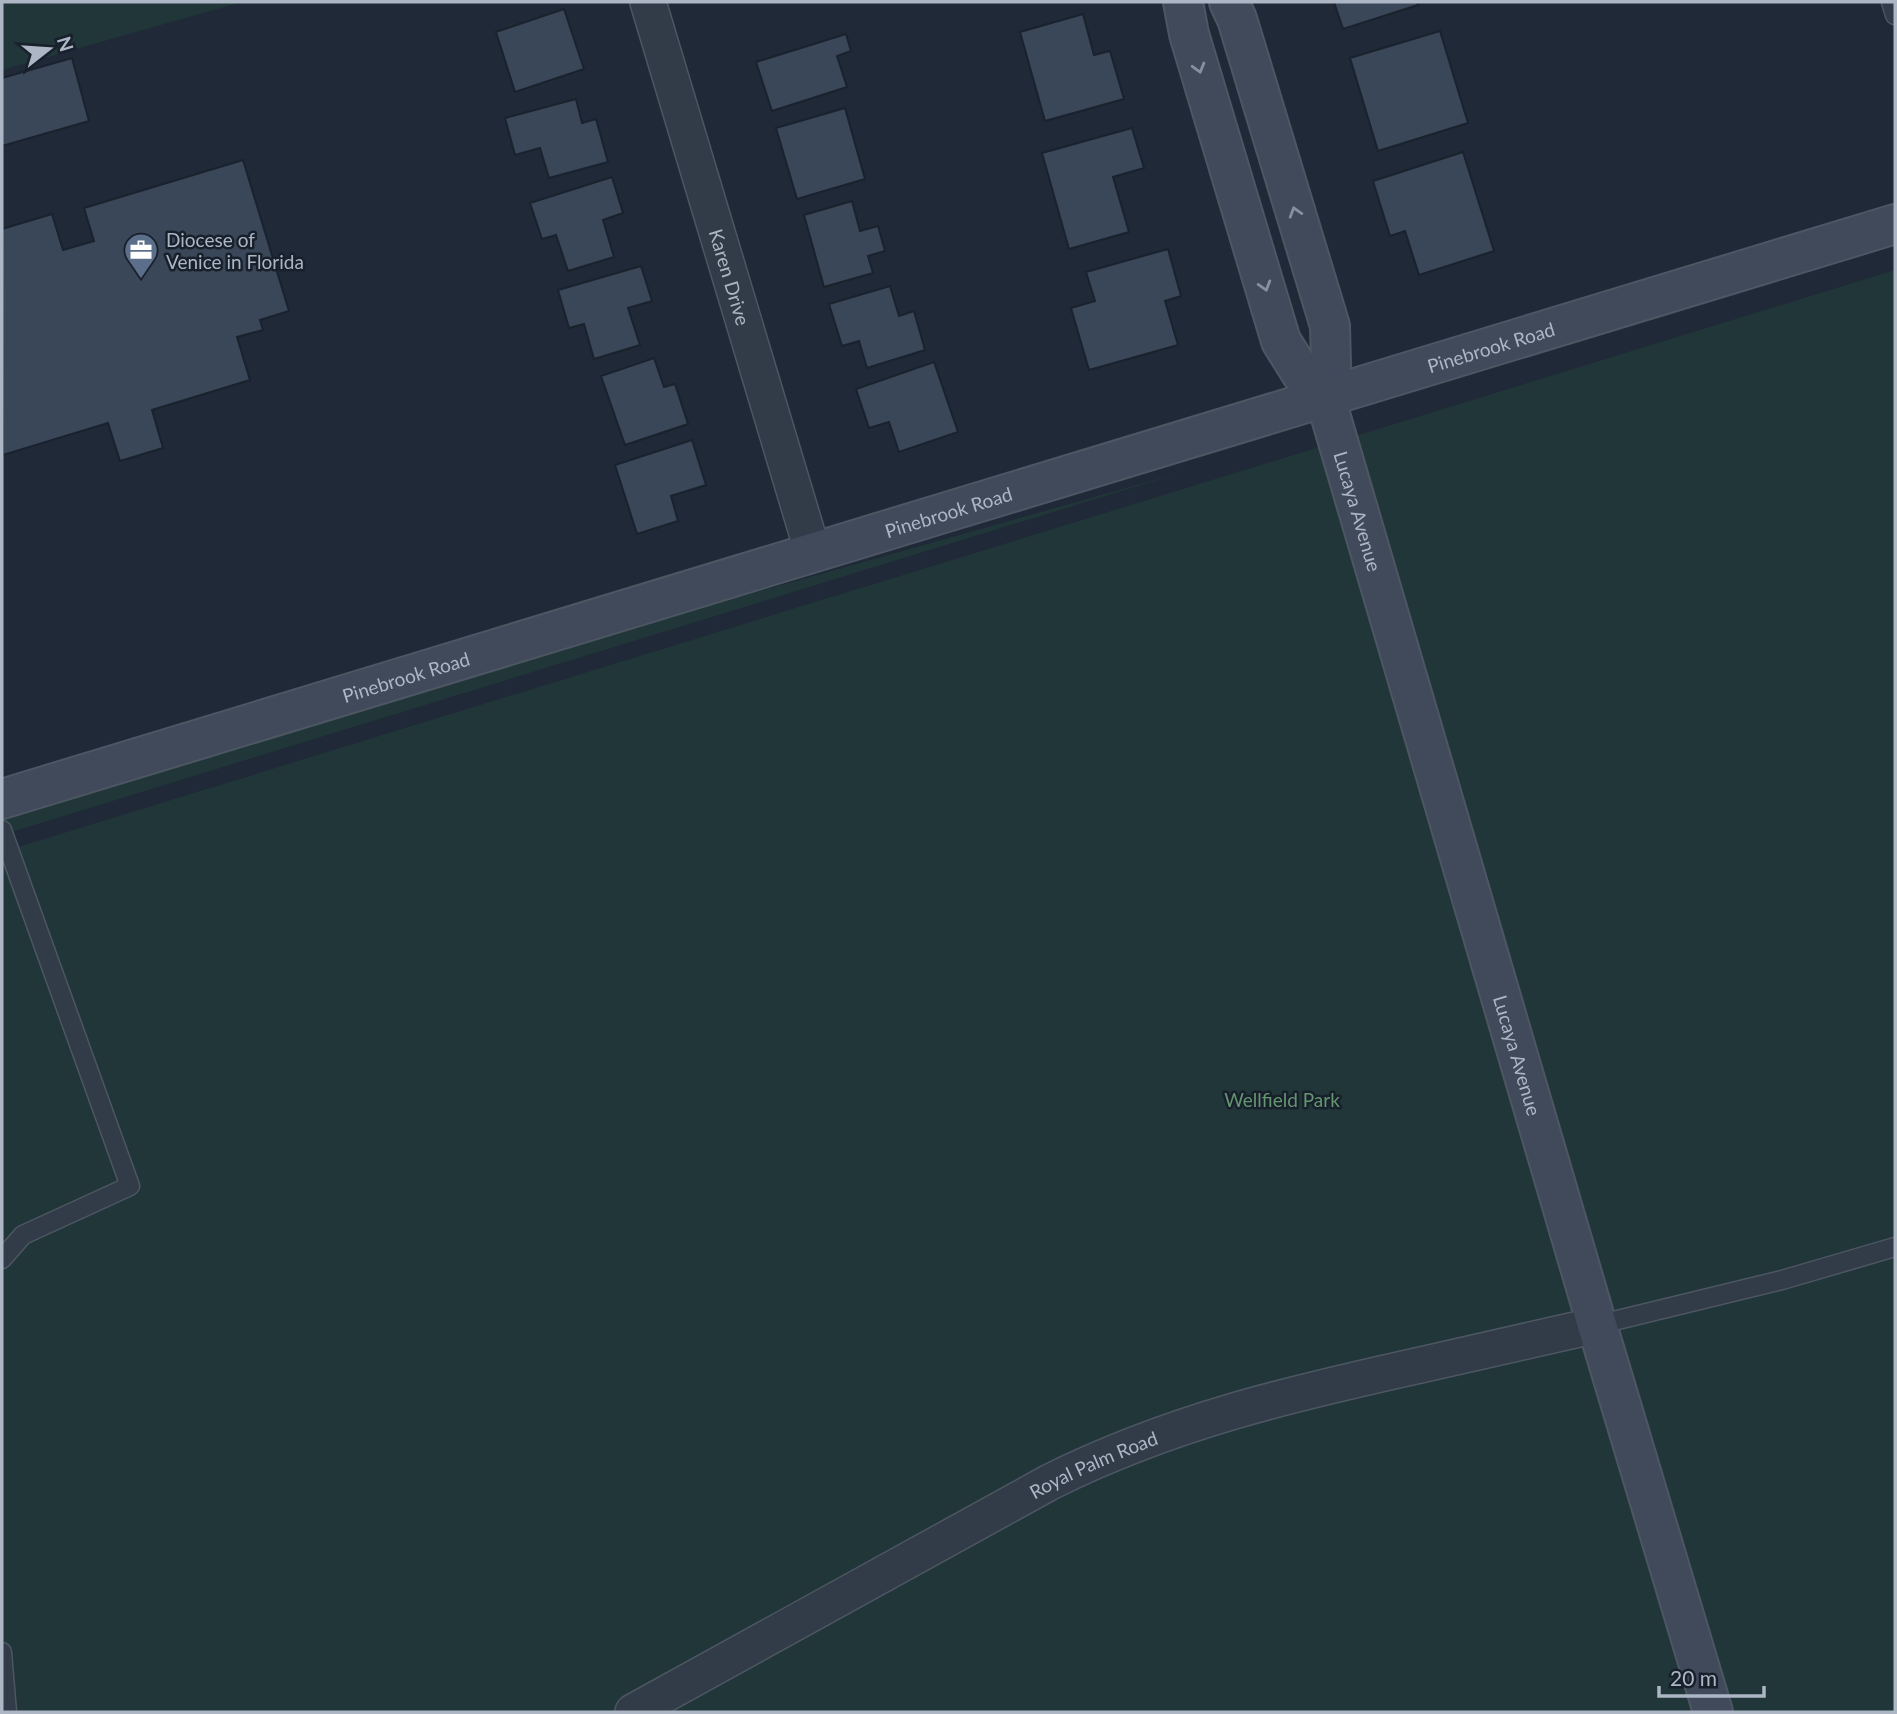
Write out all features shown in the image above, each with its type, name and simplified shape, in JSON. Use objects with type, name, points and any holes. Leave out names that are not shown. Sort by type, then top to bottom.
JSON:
[{"type":"street","name":"Karen Drive","points":[[648,2],[813,553]]},
{"type":"street","name":"Lucaya Avenue","points":[[1183,2],[1189,34],[1281,341],[1301,373],[1325,397]]},
{"type":"street","name":"Lucaya Avenue","points":[[1229,2],[1237,19],[1330,326],[1331,364],[1325,397],[1713,1712]]},
{"type":"street","name":"Pinebrook Road","points":[[2,799],[1895,224]]},
{"type":"street","name":"Royal Palm Road","points":[[632,1712],[1038,1488],[1096,1459],[1205,1419],[1282,1397],[1597,1325]]},
{"type":"lane","points":[[1891,2],[1895,15]]},
{"type":"lane","points":[[2,830],[130,1186],[23,1235],[2,1259]]},
{"type":"lane","points":[[1597,1325],[1782,1280],[1895,1247]]},
{"type":"lane","points":[[2,1652],[7,1712]]},
{"type":"green space","points":[[2,2],[242,2],[2,70]]},
{"type":"green space","name":"Wellfield Park","points":[[1895,270],[1895,1712],[2,1712],[2,852]]},
{"type":"green space","points":[[1190,470],[2,835],[2,818],[597,637]]},
{"type":"building","points":[[1334,2],[1417,2],[1418,5],[1343,29]]},
{"type":"building","points":[[564,9],[584,69],[515,92],[496,32]]},
{"type":"building","points":[[1083,14],[1094,55],[1110,51],[1124,99],[1045,121],[1020,32]]},
{"type":"building","points":[[1440,31],[1468,123],[1378,151],[1350,58]]},
{"type":"building","points":[[846,34],[851,51],[837,56],[847,87],[772,111],[756,62]]},
{"type":"building","points":[[72,58],[89,121],[2,146],[2,78]]},
{"type":"building","points":[[576,99],[582,123],[596,119],[608,162],[549,178],[540,148],[515,155],[505,118]]},
{"type":"building","points":[[845,108],[865,179],[797,199],[776,128]]},
{"type":"building","points":[[1132,128],[1144,168],[1113,177],[1129,232],[1069,249],[1042,153]]},
{"type":"building","points":[[1463,152],[1494,251],[1419,275],[1405,231],[1390,236],[1373,181]]},
{"type":"building","name":"Diocese of Venice in Florida","points":[[243,160],[289,311],[260,320],[263,330],[237,337],[250,380],[152,410],[163,448],[120,461],[108,423],[3,455],[2,229],[52,214],[63,250],[94,241],[84,208]]},
{"type":"building","points":[[612,177],[623,213],[603,220],[614,257],[568,271],[556,235],[542,239],[530,203]]},
{"type":"building","points":[[852,201],[860,231],[878,226],[885,251],[868,256],[873,273],[824,287],[804,215]]},
{"type":"building","points":[[1168,249],[1181,296],[1165,301],[1178,345],[1089,370],[1071,308],[1095,301],[1086,272]]},
{"type":"building","points":[[641,266],[652,301],[628,308],[640,345],[594,359],[584,324],[569,328],[558,290]]},
{"type":"building","points":[[890,286],[899,316],[914,311],[925,350],[867,368],[859,341],[842,346],[829,304]]},
{"type":"building","points":[[654,358],[664,387],[675,384],[688,424],[625,445],[601,376]]},
{"type":"building","points":[[934,362],[958,432],[899,452],[889,422],[869,428],[856,389]]},
{"type":"building","points":[[692,440],[706,485],[671,496],[678,521],[637,534],[615,465]]},
{"type":"place","name":"Diocese of Venice in Florida","points":[[141,280]]}]
